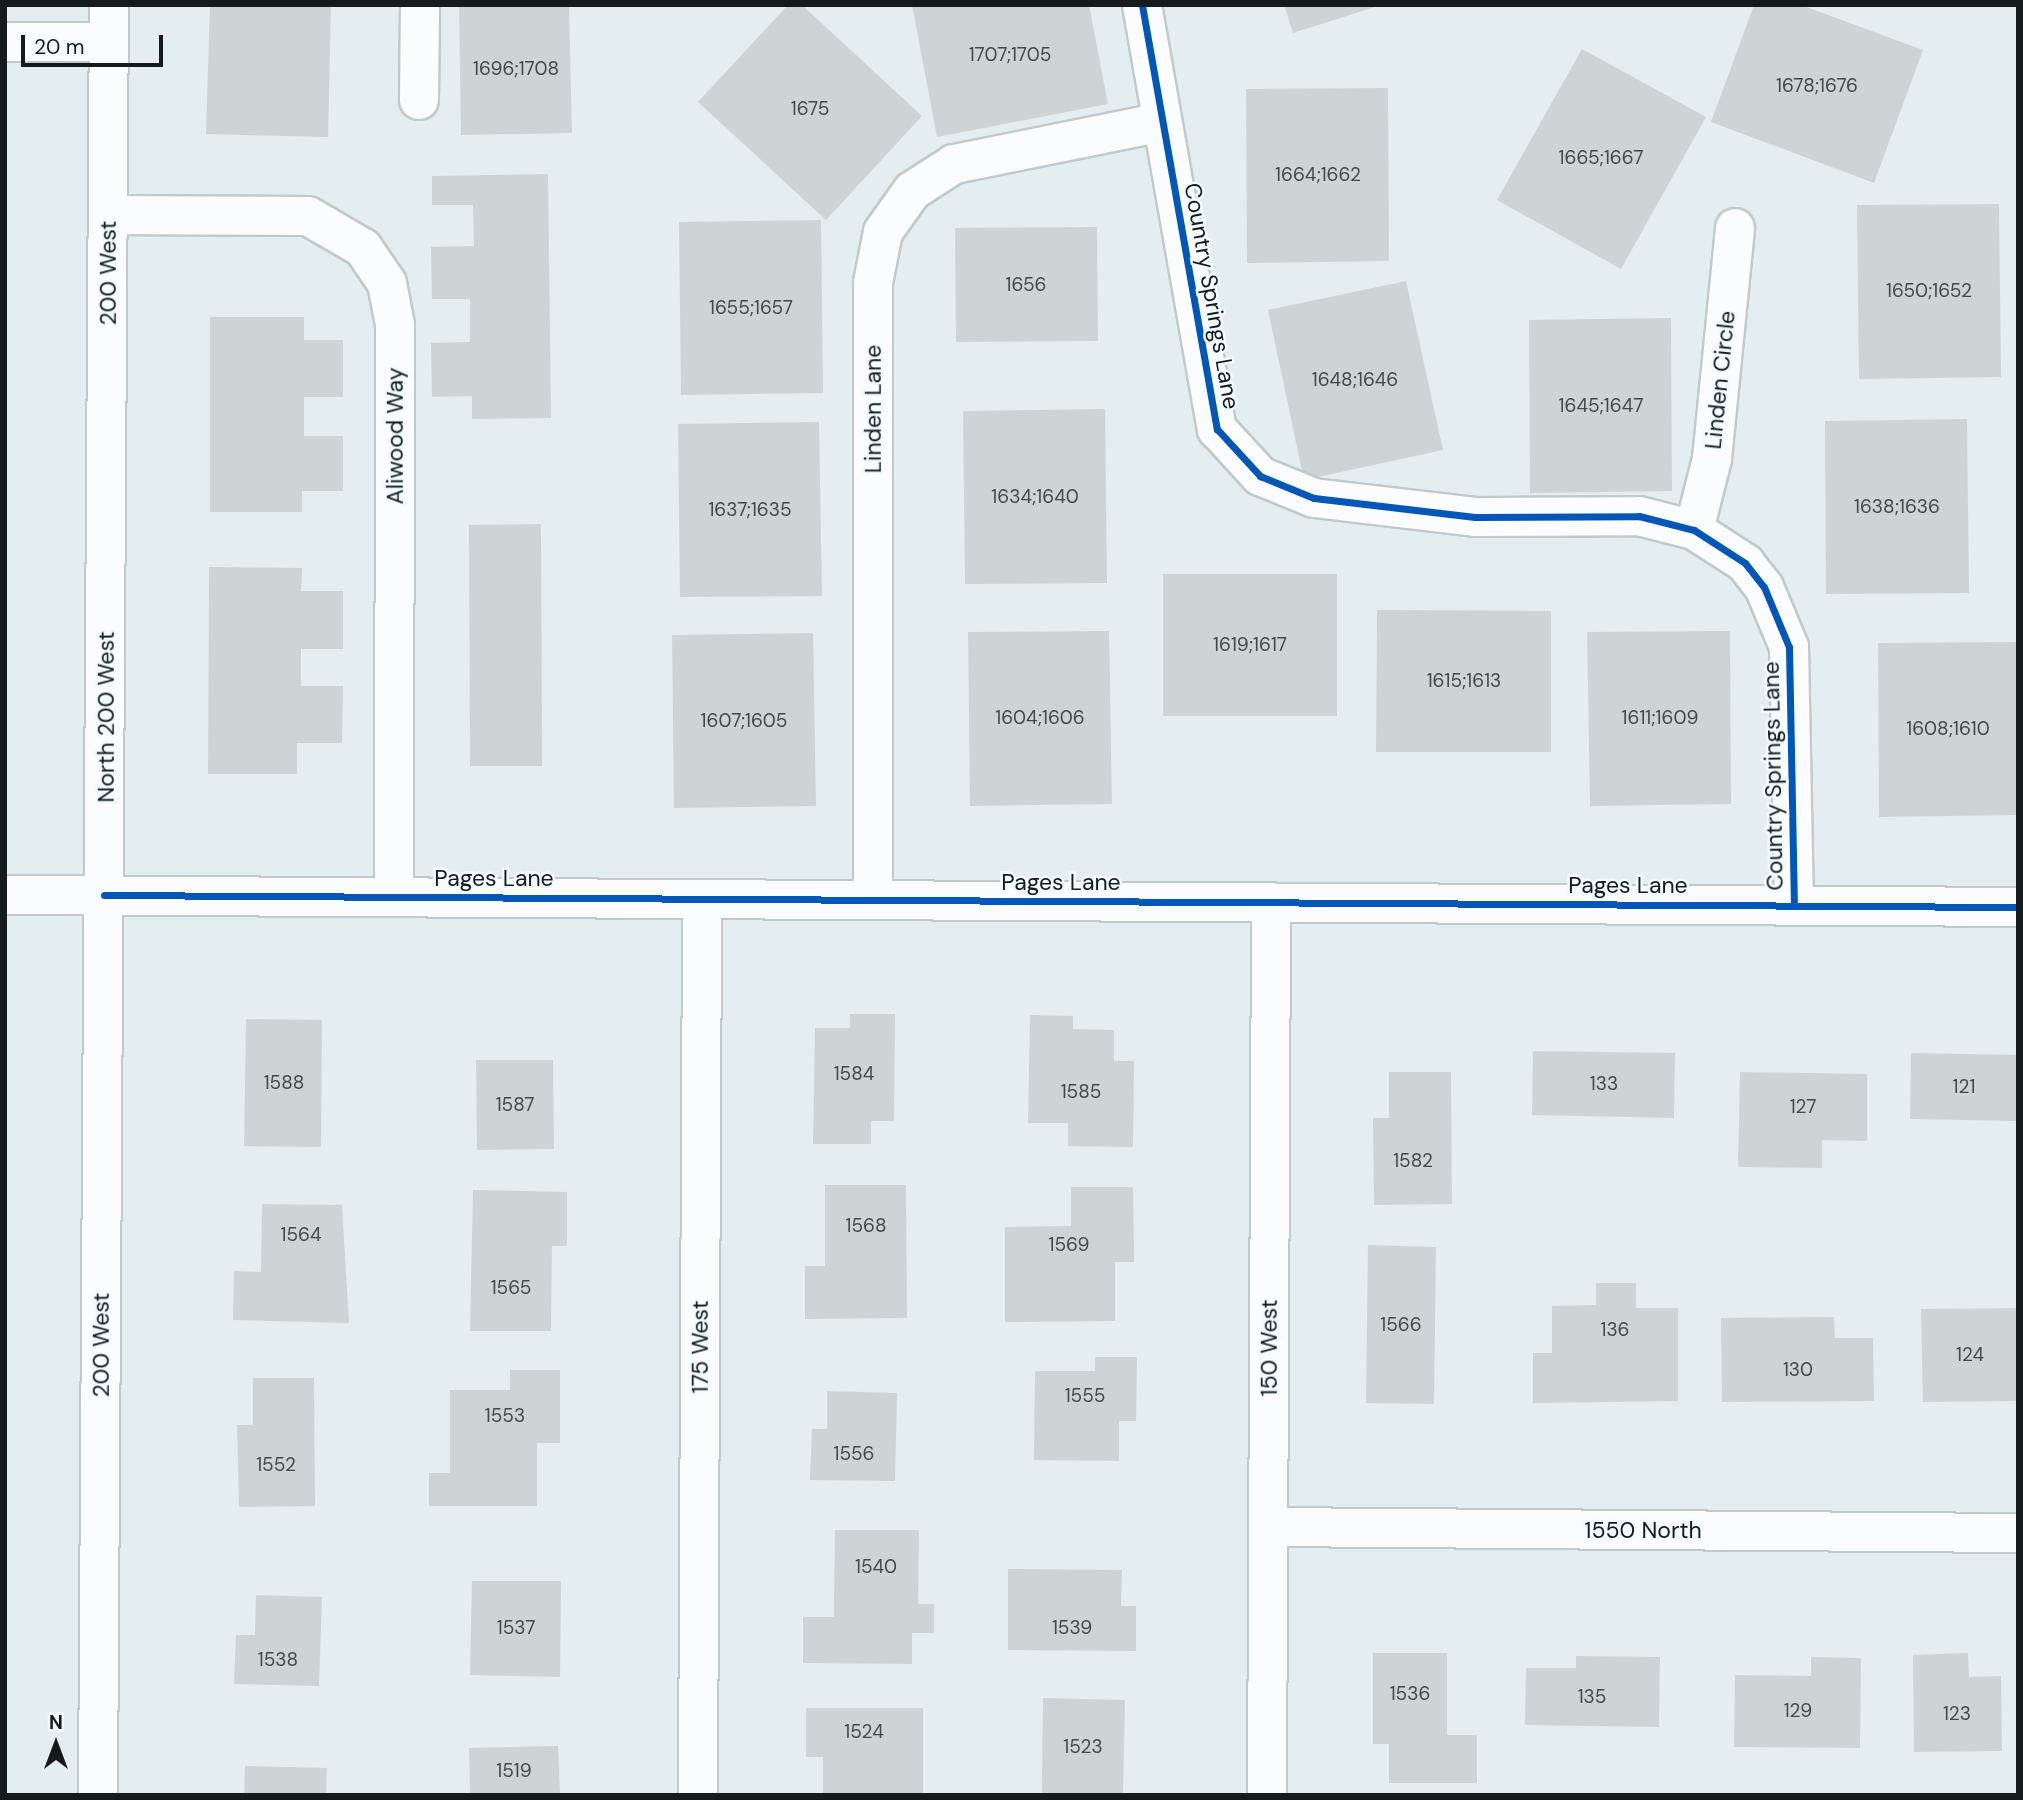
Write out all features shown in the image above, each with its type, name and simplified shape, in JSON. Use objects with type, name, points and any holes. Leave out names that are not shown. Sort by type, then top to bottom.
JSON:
[{"type":"street","points":[[419,100],[421,5]]},
{"type":"street","name":"Country Springs Lane","points":[[1142,5],[1207,400],[1217,429],[1260,476],[1285,491],[1349,504],[1475,517],[1639,516],[1694,530],[1745,563],[1764,587],[1789,647],[1794,906]]},
{"type":"street","points":[[5,42],[109,23]]},
{"type":"street","name":"200 West","points":[[107,540],[109,23]]},
{"type":"street","name":"Linden Lane","points":[[873,900],[873,283],[883,232],[912,191],[954,164],[1162,122]]},
{"type":"street","name":"Aliwood Way","points":[[108,215],[308,216],[355,241],[387,283],[396,325],[394,897]]},
{"type":"street","name":"Linden Circle","points":[[1694,530],[1712,459],[1735,228]]},
{"type":"street","name":"North 200 West","points":[[104,895],[107,540]]},
{"type":"street","name":"Pages Lane","points":[[5,894],[2018,907]]},
{"type":"street","name":"200 West","points":[[98,1795],[104,895]]},
{"type":"street","name":"175 West","points":[[698,1795],[702,899]]},
{"type":"street","name":"150 West","points":[[1267,1795],[1271,902]]},
{"type":"street","name":"1550 North","points":[[1268,1527],[2018,1533]]},
{"type":"building","points":[[210,5],[331,5],[328,137],[206,134]]},
{"type":"building","points":[[459,5],[569,5],[572,133],[461,135]]},
{"type":"building","points":[[788,5],[802,5],[922,116],[826,220],[698,102]]},
{"type":"building","points":[[912,5],[1089,5],[1108,104],[937,137]]},
{"type":"building","points":[[1284,5],[1378,5],[1378,6],[1293,33]]},
{"type":"building","points":[[1754,5],[1801,5],[1923,50],[1874,183],[1711,122]]},
{"type":"building","points":[[1582,49],[1706,117],[1621,269],[1497,200]]},
{"type":"building","points":[[1388,88],[1389,261],[1247,263],[1246,89]]},
{"type":"building","points":[[548,174],[551,418],[472,419],[472,396],[432,397],[431,343],[470,342],[470,299],[432,299],[431,247],[474,246],[473,205],[432,205],[432,176]]},
{"type":"building","points":[[1999,204],[2001,377],[1859,379],[1857,205]]},
{"type":"building","points":[[821,220],[823,393],[681,395],[679,222]]},
{"type":"building","points":[[1097,227],[1098,341],[956,342],[955,228]]},
{"type":"building","points":[[1406,281],[1443,450],[1304,480],[1268,310]]},
{"type":"building","points":[[210,317],[304,317],[304,340],[343,340],[343,397],[304,397],[304,436],[343,436],[343,491],[302,491],[302,512],[210,512]]},
{"type":"building","points":[[1671,318],[1672,491],[1530,493],[1529,320]]},
{"type":"building","points":[[1105,409],[1107,583],[965,584],[963,411]]},
{"type":"building","points":[[1967,419],[1969,593],[1826,594],[1825,421]]},
{"type":"building","points":[[819,422],[822,596],[680,597],[678,424]]},
{"type":"building","points":[[541,524],[542,766],[470,766],[469,525]]},
{"type":"building","points":[[209,567],[302,568],[301,591],[343,591],[343,649],[301,649],[301,686],[343,686],[342,743],[297,743],[297,774],[208,774]]},
{"type":"building","points":[[1163,574],[1337,574],[1337,716],[1163,716]]},
{"type":"building","points":[[1377,610],[1551,611],[1551,752],[1376,752]]},
{"type":"building","points":[[1109,631],[1112,804],[970,806],[968,632]]},
{"type":"building","points":[[1730,631],[1731,804],[1590,806],[1587,632]]},
{"type":"building","points":[[813,633],[816,806],[674,808],[672,635]]},
{"type":"building","points":[[2018,642],[2018,815],[1879,817],[1878,643]]},
{"type":"building","points":[[850,1014],[895,1014],[894,1121],[871,1121],[871,1144],[813,1144],[815,1028],[850,1028]]},
{"type":"building","points":[[1030,1015],[1073,1016],[1073,1029],[1114,1030],[1114,1061],[1134,1061],[1133,1147],[1068,1146],[1068,1123],[1028,1123]]},
{"type":"building","points":[[246,1019],[322,1020],[321,1147],[244,1146]]},
{"type":"building","points":[[1533,1051],[1675,1053],[1674,1118],[1532,1115]]},
{"type":"building","points":[[1911,1053],[2018,1055],[2018,1121],[1910,1119]]},
{"type":"building","points":[[476,1060],[553,1060],[554,1149],[477,1150]]},
{"type":"building","points":[[1389,1072],[1451,1072],[1452,1204],[1374,1205],[1373,1118],[1389,1118]]},
{"type":"building","points":[[1740,1072],[1867,1074],[1867,1141],[1822,1140],[1822,1168],[1738,1167]]},
{"type":"building","points":[[825,1185],[906,1185],[907,1318],[805,1319],[805,1266],[825,1266]]},
{"type":"building","points":[[1071,1187],[1133,1187],[1134,1262],[1115,1262],[1115,1321],[1005,1322],[1005,1227],[1071,1226]]},
{"type":"building","points":[[473,1190],[567,1192],[567,1246],[552,1246],[551,1331],[470,1331]]},
{"type":"building","points":[[262,1204],[342,1205],[349,1323],[233,1320],[234,1271],[261,1272]]},
{"type":"building","points":[[1368,1245],[1436,1247],[1434,1404],[1366,1403]]},
{"type":"building","points":[[1596,1283],[1636,1283],[1636,1308],[1678,1308],[1678,1401],[1533,1403],[1533,1353],[1552,1353],[1552,1306],[1596,1305]]},
{"type":"building","points":[[2018,1308],[2018,1401],[1923,1402],[1921,1309]]},
{"type":"building","points":[[1834,1317],[1835,1338],[1873,1338],[1874,1401],[1722,1402],[1721,1318]]},
{"type":"building","points":[[1095,1357],[1137,1357],[1136,1421],[1119,1421],[1119,1461],[1034,1460],[1035,1371],[1095,1371]]},
{"type":"building","points":[[510,1370],[560,1370],[560,1443],[537,1443],[537,1506],[429,1506],[429,1473],[450,1473],[450,1390],[510,1390]]},
{"type":"building","points":[[253,1378],[314,1378],[315,1506],[239,1507],[237,1425],[253,1425]]},
{"type":"building","points":[[827,1391],[897,1393],[895,1481],[810,1480],[812,1429],[827,1429]]},
{"type":"building","points":[[835,1530],[919,1530],[918,1604],[934,1604],[934,1633],[912,1633],[912,1664],[803,1663],[803,1617],[834,1617]]},
{"type":"building","points":[[1008,1569],[1122,1570],[1121,1606],[1136,1606],[1136,1651],[1008,1650]]},
{"type":"building","points":[[472,1581],[561,1581],[560,1677],[470,1675]]},
{"type":"building","points":[[256,1595],[322,1597],[319,1686],[234,1684],[236,1635],[255,1635]]},
{"type":"building","points":[[1373,1653],[1447,1653],[1447,1735],[1477,1735],[1477,1783],[1389,1783],[1389,1744],[1373,1744]]},
{"type":"building","points":[[1968,1653],[1969,1677],[2001,1676],[2002,1751],[1914,1752],[1913,1655]]},
{"type":"building","points":[[1576,1656],[1660,1657],[1659,1727],[1525,1725],[1526,1668],[1576,1668]]},
{"type":"building","points":[[1811,1657],[1861,1658],[1860,1748],[1734,1747],[1735,1675],[1811,1676]]},
{"type":"building","points":[[1043,1698],[1125,1700],[1123,1795],[1042,1795]]},
{"type":"building","points":[[806,1708],[923,1708],[923,1795],[823,1795],[823,1757],[806,1757]]},
{"type":"building","points":[[558,1746],[560,1795],[470,1795],[469,1748]]},
{"type":"building","points":[[245,1766],[327,1768],[326,1795],[244,1795]]},
{"type":"cycle path","points":[[1142,5],[1217,429],[1260,476],[1314,498],[1475,517],[1639,516],[1694,530],[1745,563],[1764,587],[1789,647],[1794,906]]},
{"type":"cycle path","points":[[104,895],[2018,907]]}]
